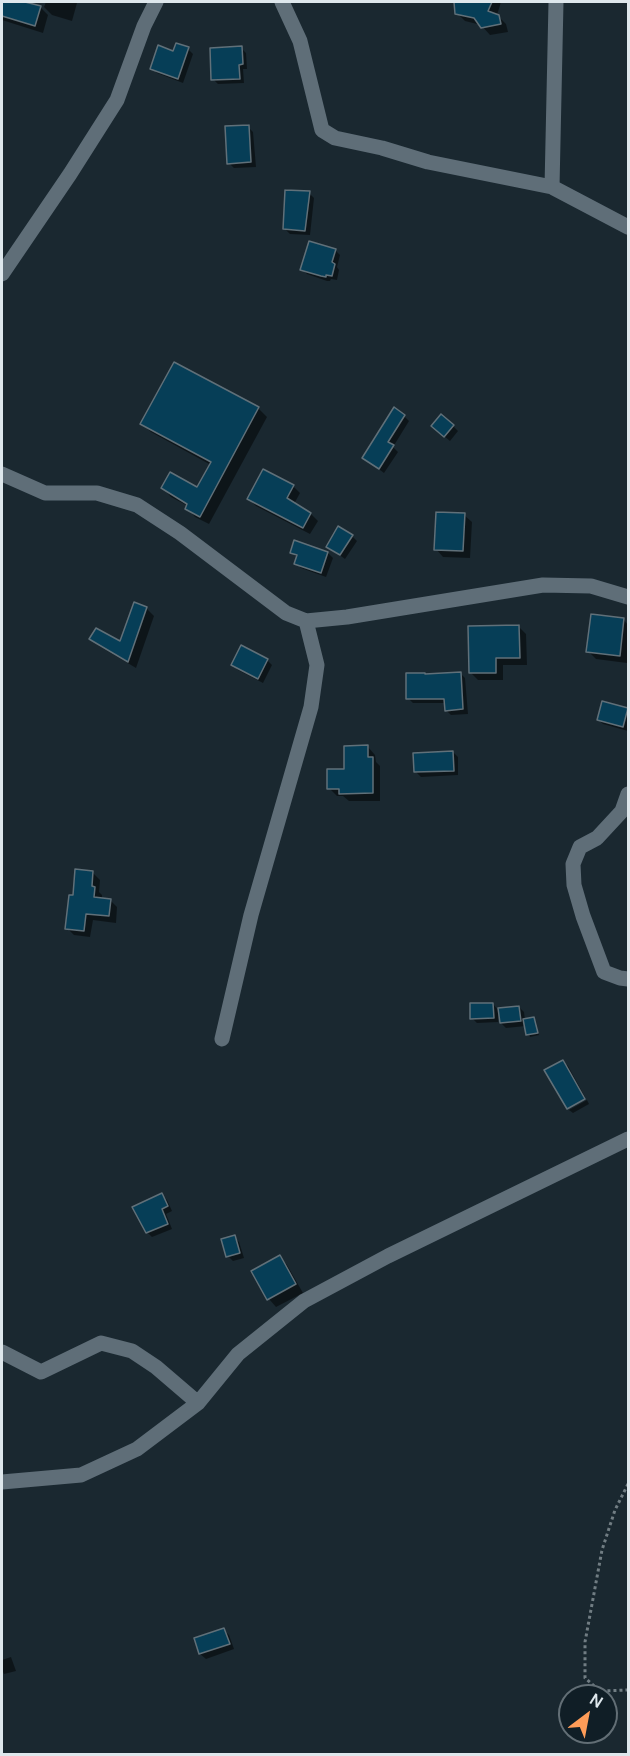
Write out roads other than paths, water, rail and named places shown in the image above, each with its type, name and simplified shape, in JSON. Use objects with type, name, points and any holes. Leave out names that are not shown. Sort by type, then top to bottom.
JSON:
[{"type":"street","points":[[2,274],[117,100],[144,26],[156,2]]},
{"type":"street","points":[[282,2],[300,41],[321,130],[335,138],[382,148],[428,162],[552,187],[628,227]]},
{"type":"street","points":[[552,187],[556,2]]},
{"type":"street","points":[[2,474],[45,493],[97,493],[137,505],[180,533],[286,613],[306,621],[347,617],[543,585],[591,586],[628,597]]},
{"type":"street","points":[[222,1039],[251,915],[311,706],[317,665],[306,621]]},
{"type":"street","points":[[628,794],[622,811],[597,838],[580,847],[573,864],[574,885],[604,972],[628,979]]},
{"type":"street","points":[[2,1482],[81,1475],[137,1449],[198,1403],[238,1354],[304,1301],[388,1256],[628,1139]]},
{"type":"street","points":[[2,1352],[41,1372],[101,1343],[122,1348],[132,1351],[156,1367],[198,1403]]}]
